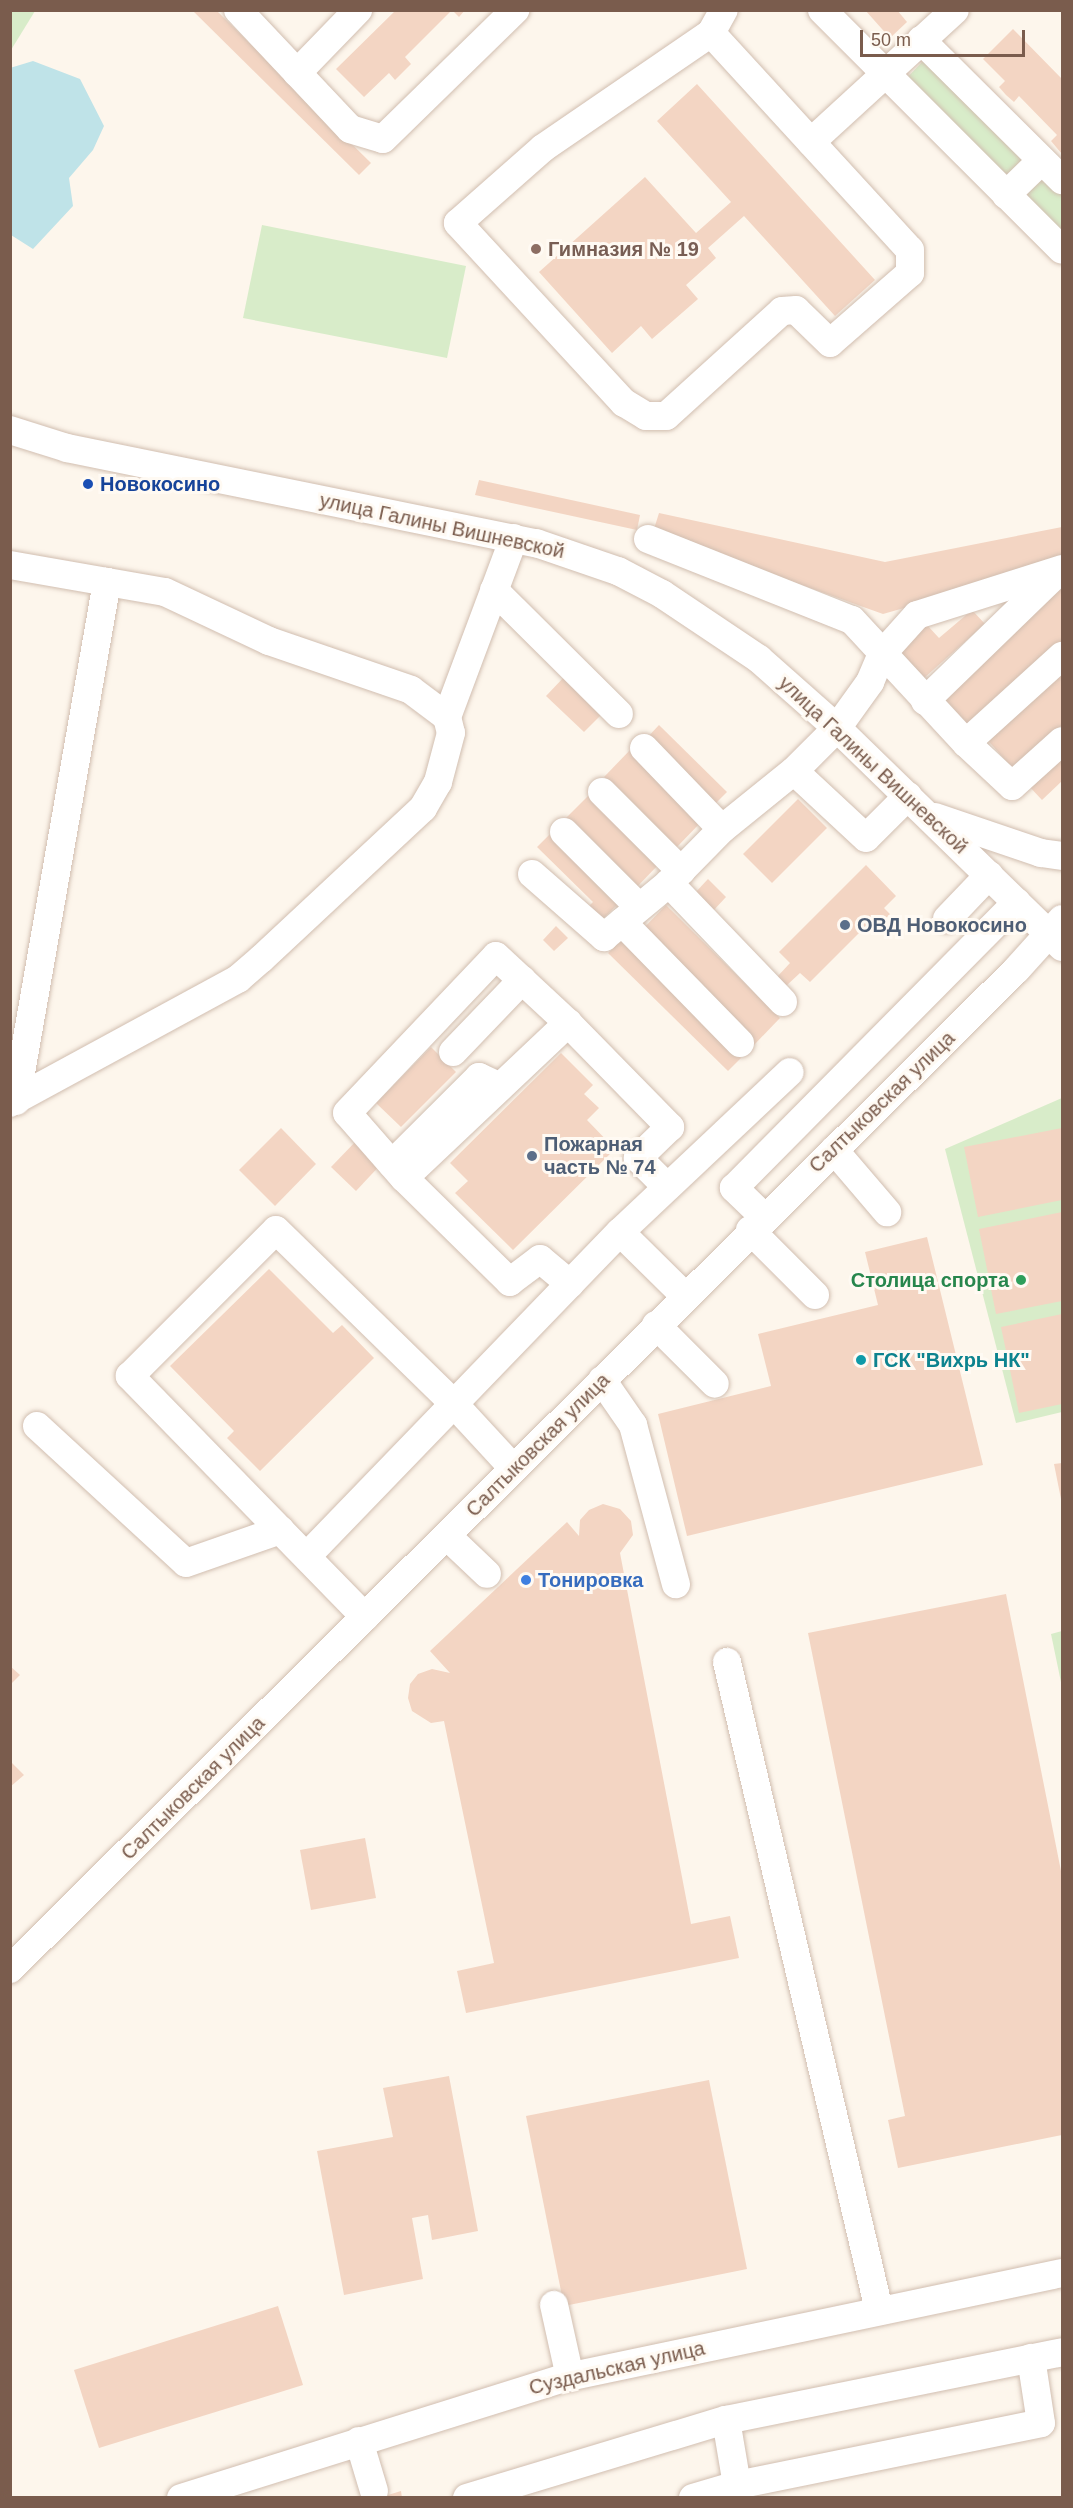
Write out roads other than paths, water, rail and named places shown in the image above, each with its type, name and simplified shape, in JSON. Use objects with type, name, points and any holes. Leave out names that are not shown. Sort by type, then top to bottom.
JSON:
[{"type":"street","points":[[238,10],[350,129],[383,139],[515,10]]},
{"type":"street","points":[[297,72],[358,10]]},
{"type":"street","points":[[811,142],[955,10]]},
{"type":"street","points":[[837,16],[885,75],[1062,250]]},
{"type":"street","points":[[717,22],[811,142],[910,250],[910,273],[830,343],[796,310],[782,311],[666,416],[646,416],[624,403],[458,223],[543,148],[717,22]]},
{"type":"street","points":[[921,40],[1062,180]]},
{"type":"street","points":[[1006,195],[1042,160]]},
{"type":"street","name":"улица Галины Вишневской","points":[[10,430],[67,448],[514,538],[618,571],[662,594],[759,659],[837,728],[1017,902],[1058,933]]},
{"type":"street","points":[[13,1102],[238,979],[423,808],[446,760],[451,733],[447,717],[514,538]]},
{"type":"street","points":[[648,539],[852,620],[966,743],[1012,786],[1062,741]]},
{"type":"street","points":[[10,565],[165,592],[269,641],[394,682],[447,717]]},
{"type":"street","points":[[532,874],[604,937],[675,877],[722,829],[794,771],[837,728],[870,682],[882,654],[917,615],[1061,570]]},
{"type":"street","points":[[925,700],[1061,570]]},
{"type":"street","points":[[13,1102],[107,582]]},
{"type":"street","points":[[494,590],[619,714]]},
{"type":"street","points":[[966,743],[1062,656]]},
{"type":"street","points":[[644,748],[722,829]]},
{"type":"street","points":[[794,771],[866,838],[918,805],[1041,853],[1062,856]]},
{"type":"street","points":[[602,792],[783,1002]]},
{"type":"street","points":[[564,832],[740,1043]]},
{"type":"street","points":[[947,919],[988,875]]},
{"type":"street","points":[[815,1295],[757,1223],[734,1188],[1017,902]]},
{"type":"street","name":"Салтыковская улица","points":[[13,1961],[447,1536],[757,1223],[1058,933]]},
{"type":"street","points":[[570,1284],[540,1259],[510,1282],[398,1171],[347,1113],[496,956],[568,1023],[670,1127],[638,1158],[667,1187]]},
{"type":"street","points":[[453,1052],[522,980]]},
{"type":"street","points":[[398,1171],[479,1077],[501,1087],[568,1023]]},
{"type":"street","points":[[308,1556],[620,1232],[790,1072]]},
{"type":"street","points":[[834,1150],[887,1212]]},
{"type":"street","points":[[365,1617],[130,1376],[276,1230],[454,1404],[514,1469]]},
{"type":"street","points":[[620,1232],[685,1296]]},
{"type":"street","points":[[656,1325],[715,1384]]},
{"type":"street","points":[[602,1380],[633,1425],[676,1584]]},
{"type":"street","points":[[37,1426],[186,1563],[280,1530]]},
{"type":"street","points":[[447,1536],[487,1574]]},
{"type":"street","points":[[727,1662],[879,2310]]},
{"type":"street","name":"Суздальская улица","points":[[181,2498],[359,2440],[570,2377],[1062,2273]]},
{"type":"street","points":[[554,2305],[570,2377]]},
{"type":"street","points":[[466,2498],[726,2420],[1062,2352]]},
{"type":"street","points":[[693,2498],[737,2485],[1041,2423],[1031,2358]]},
{"type":"street","points":[[726,2420],[737,2485]]},
{"type":"street","points":[[359,2440],[374,2492]]},
{"type":"water","points":[[33,61],[80,79],[104,126],[93,150],[69,178],[73,206],[33,249],[11,235],[10,68]]},
{"type":"place","name":"Гимназия № 19","points":[[536,249]]},
{"type":"place","name":"Новокосино","points":[[88,484]]},
{"type":"place","name":"ОВД Новокосино","points":[[845,925]]},
{"type":"place","name":"Пожарная часть № 74","points":[[532,1156]]},
{"type":"place","name":"Столица спорта","points":[[1021,1280]]},
{"type":"place","name":"ГСК \"Вихрь НК\"","points":[[861,1360]]},
{"type":"place","name":"Тонировка","points":[[526,1580]]}]
